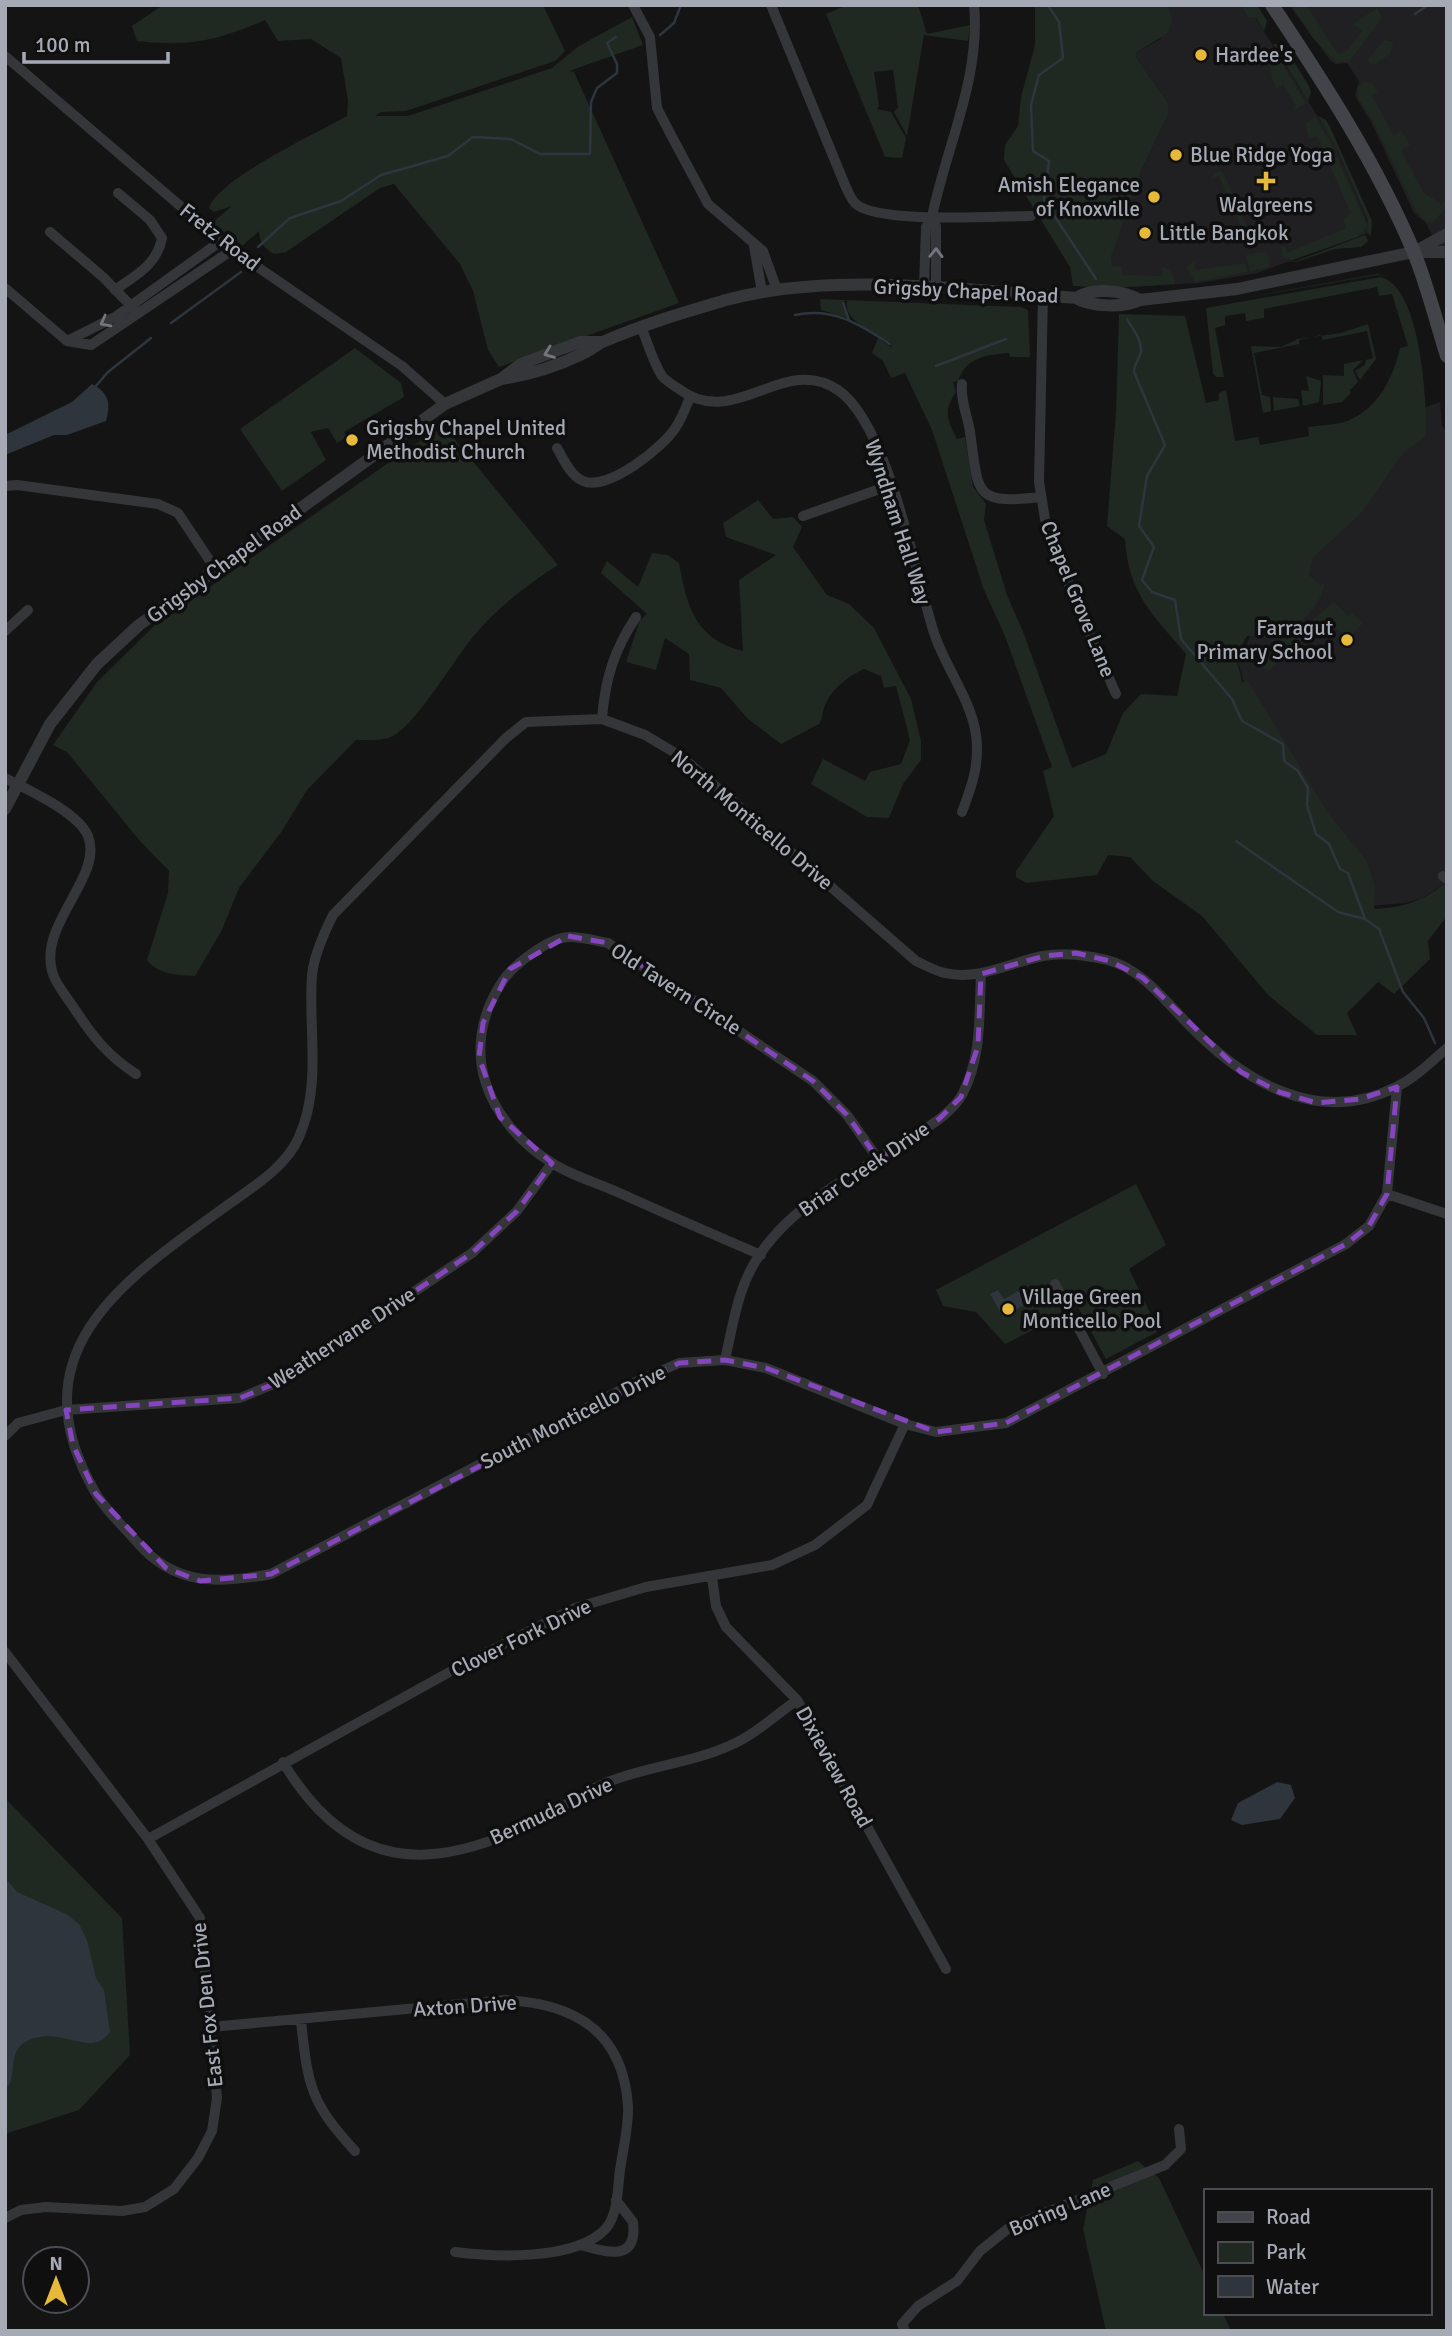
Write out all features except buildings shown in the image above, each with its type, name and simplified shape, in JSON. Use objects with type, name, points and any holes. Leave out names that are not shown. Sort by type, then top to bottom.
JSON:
[{"type":"main road","points":[[1272,5],[1356,137],[1414,252],[1447,356]]},
{"type":"street","points":[[633,5],[650,37],[657,108],[708,204],[754,247],[763,251],[777,290]]},
{"type":"street","points":[[771,5],[855,204],[870,211],[932,217],[1031,216]]},
{"type":"street","points":[[930,288],[936,226],[932,217],[965,97],[975,36],[974,5]]},
{"type":"street","name":"Fretz Road","points":[[5,56],[232,250],[402,366],[445,404]]},
{"type":"street","points":[[115,290],[147,268],[159,254],[162,238],[150,220],[118,194]]},
{"type":"street","points":[[50,232],[135,311]]},
{"type":"street","points":[[1414,252],[1447,234]]},
{"type":"street","points":[[5,288],[67,341],[91,345],[221,241]]},
{"type":"street","points":[[754,247],[762,292]]},
{"type":"street","points":[[135,311],[186,282],[232,250]]},
{"type":"street","points":[[1414,252],[1447,252]]},
{"type":"street","name":"Grigsby Chapel Road","points":[[5,809],[50,724],[97,664],[139,625],[445,404],[501,379],[523,376],[583,354],[602,342],[641,327],[762,292],[854,285],[1076,298],[1086,291],[1129,294],[1140,300],[1237,289],[1414,252]]},
{"type":"street","points":[[179,272],[186,282]]},
{"type":"street","name":"Chapel Grove Lane","points":[[1043,295],[1039,482],[1045,519],[1076,603],[1116,694]]},
{"type":"street","name":"Wyndham Hall Way","points":[[641,327],[663,377],[690,397],[704,402],[726,402],[796,378],[818,380],[839,391],[865,421],[891,485],[935,635],[976,732],[978,758],[974,781],[962,812]]},
{"type":"street","points":[[962,384],[974,467],[981,490],[990,497],[1001,499],[1041,496]]},
{"type":"street","points":[[557,448],[574,476],[586,483],[600,484],[616,478],[676,429],[690,397]]},
{"type":"street","points":[[5,486],[18,485],[158,504],[177,513],[216,570]]},
{"type":"street","points":[[803,516],[891,485]]},
{"type":"street","points":[[5,631],[28,610]]},
{"type":"street","points":[[602,719],[605,682],[618,644],[636,617]]},
{"type":"street","name":"North Monticello Drive","points":[[66,1410],[68,1378],[79,1346],[91,1323],[148,1262],[279,1166],[299,1139],[311,1098],[312,973],[323,935],[334,915],[506,738],[526,722],[602,719],[645,736],[682,757],[916,961],[946,974],[981,974],[1044,956],[1076,953],[1110,961],[1143,978],[1194,1031],[1241,1072],[1279,1092],[1317,1102],[1360,1099],[1397,1087],[1447,1048]]},
{"type":"street","points":[[5,778],[73,817],[88,835],[91,857],[53,934],[49,956],[53,975],[107,1055],[136,1074]]},
{"type":"street","name":"Old Tavern Circle","points":[[761,1255],[552,1163],[499,1117],[487,1090],[480,1058],[483,1023],[493,995],[510,969],[538,950],[568,936],[608,943],[813,1081],[847,1115],[878,1159]]},
{"type":"street","name":"Briar Creek Drive","points":[[725,1360],[742,1290],[761,1255],[796,1212],[939,1119],[961,1097],[972,1073],[978,1046],[981,974]]},
{"type":"street","name":"South Monticello Drive","points":[[66,1410],[73,1445],[96,1494],[139,1545],[166,1568],[200,1581],[243,1579],[271,1574],[638,1381],[679,1363],[725,1360],[766,1368],[905,1424],[936,1432],[1006,1423],[1346,1244],[1369,1226],[1387,1194],[1397,1087]]},
{"type":"street","name":"Weathervane Drive","points":[[5,1436],[18,1423],[66,1410],[240,1398],[281,1381],[472,1253],[517,1211],[552,1163]]},
{"type":"street","points":[[1387,1194],[1447,1214]]},
{"type":"street","points":[[1055,1284],[1103,1374]]},
{"type":"street","name":"Clover Fork Drive","points":[[148,1839],[283,1762],[510,1639],[575,1608],[646,1587],[772,1565],[815,1545],[867,1505],[905,1424]]},
{"type":"street","name":"Dixieview Road","points":[[712,1577],[716,1606],[726,1628],[797,1700],[946,1969]]},
{"type":"street","name":"East Fox Den Drive","points":[[5,1652],[148,1839],[200,1918],[217,2098],[212,2131],[198,2158],[174,2189],[145,2207],[122,2211],[46,2207],[21,2210],[5,2218]]},
{"type":"street","name":"Bermuda Drive","points":[[283,1762],[314,1808],[340,1832],[386,1852],[446,1851],[500,1838],[609,1781],[734,1744],[797,1700]]},
{"type":"street","name":"Axton Drive","points":[[211,2028],[505,2000],[541,2002],[572,2013],[602,2036],[622,2071],[628,2108],[614,2216],[602,2233],[581,2245],[545,2253],[484,2256],[455,2252]]},
{"type":"street","points":[[301,2021],[306,2073],[315,2098],[326,2119],[355,2151]]},
{"type":"street","name":"Boring Lane","points":[[904,2328],[918,2306],[957,2281],[980,2251],[1010,2227],[1173,2160],[1182,2143],[1179,2129]]},
{"type":"street","points":[[581,2245],[614,2254],[624,2251],[631,2243],[633,2222],[616,2200]]},
{"type":"highlighted area","points":[[568,936],[608,943],[813,1081],[847,1115],[878,1159],[939,1119],[961,1097],[978,1046],[981,974],[1044,956],[1076,953],[1110,961],[1143,978],[1241,1072],[1279,1092],[1317,1103],[1360,1099],[1397,1087],[1387,1194],[1369,1226],[1346,1244],[1006,1423],[936,1432],[766,1368],[725,1360],[679,1363],[271,1574],[200,1581],[166,1568],[96,1494],[73,1445],[66,1410],[240,1398],[281,1381],[472,1253],[517,1211],[552,1163],[500,1117],[479,1057],[483,1023],[510,969]]},
{"type":"shaded area","points":[[1167,5],[1247,5],[1334,142],[1370,228],[1365,234],[1257,273],[1199,283],[1111,288],[1111,257],[1119,226],[1168,115],[1168,103],[1136,57],[1137,52],[1161,39]]},
{"type":"shaded area","points":[[1289,5],[1447,5],[1447,266],[1426,223],[1414,213],[1371,122],[1355,96],[1359,81],[1347,63],[1335,64],[1330,60]]},
{"type":"shaded area","name":"Farragut Primary School","points":[[1440,402],[1442,426],[1447,431],[1447,882],[1422,898],[1405,903],[1369,906],[1245,687],[1238,662],[1255,626],[1381,423]]},
{"type":"green space","points":[[163,5],[543,5],[565,51],[555,61],[406,111],[381,112],[375,116],[408,116],[552,68],[579,46],[632,17],[643,45],[569,71],[574,72],[679,303],[499,367],[488,350],[473,291],[460,264],[394,184],[380,188],[286,252],[274,254],[267,249],[261,242],[259,231],[242,246],[212,223],[232,206],[214,212],[209,208],[216,196],[249,171],[347,116],[348,101],[341,58],[311,39],[278,41],[265,20],[202,41],[137,41],[132,26]]},
{"type":"green space","points":[[847,5],[918,5],[927,34],[970,25],[968,41],[924,35],[907,136],[894,112],[898,107],[893,70],[874,72],[879,106],[877,109],[891,112],[906,138],[902,158],[885,157],[826,14]]},
{"type":"green space","points":[[1035,5],[1168,6],[1172,19],[1168,33],[1137,52],[1136,57],[1168,103],[1168,115],[1141,171],[1111,257],[1112,266],[1122,267],[1122,275],[1162,276],[1162,267],[1171,273],[1175,284],[1111,288],[1073,286],[1070,267],[1004,160],[1005,145],[1018,126],[1021,97],[1035,45]]},
{"type":"green space","points":[[1240,5],[1257,5],[1267,21],[1264,31],[1256,18],[1248,17]]},
{"type":"green space","points":[[1291,5],[1306,5],[1338,54],[1347,51],[1362,31],[1353,24],[1377,8],[1382,18],[1349,62],[1336,62],[1312,37]]},
{"type":"green space","points":[[1384,40],[1393,42],[1390,54],[1374,65],[1369,63],[1368,59]]},
{"type":"green space","points":[[1273,44],[1281,44],[1286,49],[1309,86],[1311,92],[1308,101]]},
{"type":"green space","points":[[1271,46],[1306,103],[1291,112],[1296,106],[1283,85],[1276,89],[1270,61]]},
{"type":"green space","points":[[1364,81],[1372,84],[1378,91],[1372,96],[1394,135],[1402,131],[1410,145],[1401,150],[1423,192],[1442,205],[1447,197],[1445,209],[1433,222],[1427,222],[1416,211],[1373,121],[1358,98],[1358,87]]},
{"type":"green space","points":[[1318,116],[1326,120],[1330,127],[1372,221],[1371,236],[1367,233],[1368,221],[1336,147]]},
{"type":"green space","points":[[1315,117],[1332,145],[1367,226],[1358,237],[1292,260],[1283,257],[1281,247],[1284,246],[1287,253],[1346,228],[1343,219],[1351,214],[1317,136],[1309,139],[1305,124]]},
{"type":"green space","points":[[1222,171],[1235,199],[1243,197],[1236,203],[1251,235],[1259,234],[1256,241],[1239,243],[1246,238],[1219,176],[1211,179],[1214,173]]},
{"type":"green space","points":[[1365,235],[1368,241],[1361,247],[1335,249],[1296,262],[1287,261],[1296,261]]},
{"type":"green space","points":[[1266,252],[1270,259],[1269,266],[1250,272],[1246,255]]},
{"type":"green space","points":[[1194,262],[1195,270],[1245,263],[1247,272],[1195,282],[1186,267]]},
{"type":"green space","points":[[1377,274],[1391,276],[1378,275],[1208,304]]},
{"type":"green space","points":[[1381,277],[1394,286],[1405,302],[1419,348],[1426,436],[1404,452],[1362,512],[1313,558],[1309,575],[1321,586],[1325,582],[1321,596],[1306,617],[1274,633],[1247,636],[1236,656],[1242,682],[1248,681],[1328,813],[1366,860],[1375,886],[1374,909],[1403,905],[1428,895],[1444,884],[1447,887],[1447,916],[1428,941],[1430,959],[1394,994],[1378,982],[1347,1013],[1357,1035],[1317,1035],[1268,995],[1202,916],[1153,881],[1130,857],[1108,855],[1097,875],[1026,883],[1016,877],[1016,871],[1054,816],[1043,771],[1052,767],[1005,636],[984,590],[932,430],[905,373],[891,378],[883,361],[872,353],[878,338],[891,347],[892,343],[855,320],[847,308],[847,300],[1021,307],[1028,310],[1030,357],[1010,357],[1009,353],[986,356],[972,362],[958,381],[953,382],[956,392],[949,405],[948,416],[957,439],[965,437],[973,487],[986,504],[984,520],[1007,595],[1024,634],[1072,768],[1106,754],[1123,713],[1141,694],[1177,696],[1186,654],[1153,615],[1137,589],[1127,558],[1125,539],[1107,526],[1116,412],[1119,314],[1185,316],[1206,403],[1219,400],[1219,393],[1226,390],[1235,441],[1258,437],[1260,445],[1309,436],[1308,427],[1347,421],[1362,413],[1377,398],[1394,369],[1400,348],[1408,346],[1392,294],[1379,296],[1377,287],[1264,309],[1264,318],[1246,321],[1245,313],[1225,316],[1225,325],[1215,328],[1224,377],[1216,377],[1213,373],[1206,308]]},
{"type":"green space","points":[[820,299],[847,300],[841,303],[848,318],[821,310]]},
{"type":"green space","points":[[1368,324],[1376,359],[1360,380],[1355,371],[1365,365],[1366,360],[1373,358],[1367,331],[1323,340],[1321,336]]},
{"type":"green space","points":[[1312,337],[1299,340],[1299,344],[1254,353],[1262,395],[1270,397],[1271,411],[1263,413],[1251,346],[1281,347],[1298,339]]},
{"type":"green space","points":[[355,348],[401,383],[404,397],[344,432],[347,437],[337,443],[328,428],[311,432],[326,460],[282,491],[240,429]]},
{"type":"green space","points":[[1363,360],[1353,370],[1358,382],[1350,390],[1351,393],[1342,402],[1323,405],[1323,375],[1344,376],[1344,364]]},
{"type":"green space","points":[[1306,376],[1321,381],[1319,402],[1303,406],[1301,390],[1309,391]]},
{"type":"green space","points":[[1273,397],[1298,399],[1300,406],[1274,411]]},
{"type":"green space","points":[[443,425],[558,565],[512,598],[481,627],[413,719],[402,729],[384,739],[356,740],[307,790],[282,831],[239,888],[222,930],[195,976],[157,969],[147,960],[168,893],[169,871],[140,841],[67,752],[53,745],[97,682],[155,625]]},
{"type":"green space","points":[[758,500],[773,519],[793,517],[802,527],[793,547],[827,595],[849,604],[874,628],[911,699],[921,741],[921,760],[903,784],[889,818],[867,817],[811,784],[823,759],[865,781],[870,772],[901,764],[910,740],[896,686],[884,688],[881,676],[864,669],[840,684],[824,708],[819,724],[781,744],[748,719],[721,688],[690,680],[689,654],[665,638],[656,670],[626,662],[640,620],[647,614],[601,573],[607,561],[638,587],[652,553],[668,555],[679,563],[690,607],[704,629],[727,646],[743,651],[739,580],[776,555],[726,537],[723,523]]},
{"type":"green space","points":[[1334,602],[1348,616],[1352,613],[1363,623],[1348,638],[1335,627],[1320,636],[1314,632],[1267,672],[1256,659],[1303,622],[1306,625]]},
{"type":"green space","points":[[1136,1184],[1166,1245],[1129,1269],[1159,1331],[1106,1359],[1078,1307],[1005,1344],[976,1312],[943,1306],[936,1290]]},
{"type":"green space","points":[[5,1798],[122,1918],[130,2055],[79,2110],[5,2134]]},
{"type":"green space","points":[[1138,2161],[1159,2178],[1204,2274],[1204,2315],[1224,2315],[1231,2331],[1106,2331],[1083,2229],[1093,2180]]},
{"type":"water","points":[[92,384],[102,391],[107,399],[106,421],[67,435],[54,435],[5,455],[5,435],[72,402]]},
{"type":"water","name":"Village Green Monticello Pool","points":[[1024,1288],[1031,1301],[1003,1317],[990,1294],[998,1290],[1004,1299]]},
{"type":"water","points":[[1277,1782],[1291,1785],[1295,1798],[1280,1819],[1242,1825],[1231,1820],[1238,1803]]},
{"type":"water","points":[[5,1878],[17,1892],[66,1914],[79,1924],[87,1940],[96,1978],[104,1990],[110,2032],[95,2043],[47,2036],[25,2042],[15,2055],[10,2084],[5,2090]]},
{"type":"waterway","points":[[660,35],[674,23],[681,5]]},
{"type":"waterway","points":[[1048,5],[1059,22],[1063,58],[1039,75],[1031,105],[1033,151],[1049,161],[1044,200],[1096,279]]},
{"type":"waterway","points":[[1415,14],[1428,5]]},
{"type":"waterway","points":[[258,247],[290,218],[341,201],[381,175],[448,156],[473,137],[511,139],[540,154],[590,154],[591,102],[597,88],[617,73],[617,64],[607,43],[616,37]]},
{"type":"waterway","points":[[171,323],[241,272]]},
{"type":"waterway","points":[[843,303],[849,320]]},
{"type":"waterway","points":[[795,315],[834,315],[856,324],[890,344]]},
{"type":"waterway","points":[[1127,319],[1141,347],[1134,372],[1165,445],[1147,476],[1139,526],[1154,547],[1142,580],[1152,592],[1175,600],[1181,639],[1232,699],[1242,721],[1283,744],[1284,761],[1298,771],[1308,788],[1307,805],[1316,834],[1329,844],[1340,869],[1348,873],[1365,919]]},
{"type":"waterway","points":[[96,386],[108,372],[151,338]]},
{"type":"waterway","points":[[936,366],[1006,339]]},
{"type":"waterway","points":[[1236,841],[1338,912],[1365,919],[1379,929],[1403,992],[1424,1018],[1435,1043]]},
{"type":"place","name":"Hardee's","points":[[1201,55]]},
{"type":"place","name":"Blue Ridge Yoga","points":[[1176,155]]},
{"type":"place","name":"Walgreens","points":[[1266,181]]},
{"type":"place","name":"Amish Elegance of Knoxville","points":[[1154,197]]},
{"type":"place","name":"Little Bangkok","points":[[1145,233]]},
{"type":"place","name":"Grigsby Chapel United Methodist Church","points":[[352,440]]},
{"type":"place","name":"Farragut Primary School","points":[[1347,640]]},
{"type":"place","name":"Village Green Monticello Pool","points":[[1008,1309]]}]
